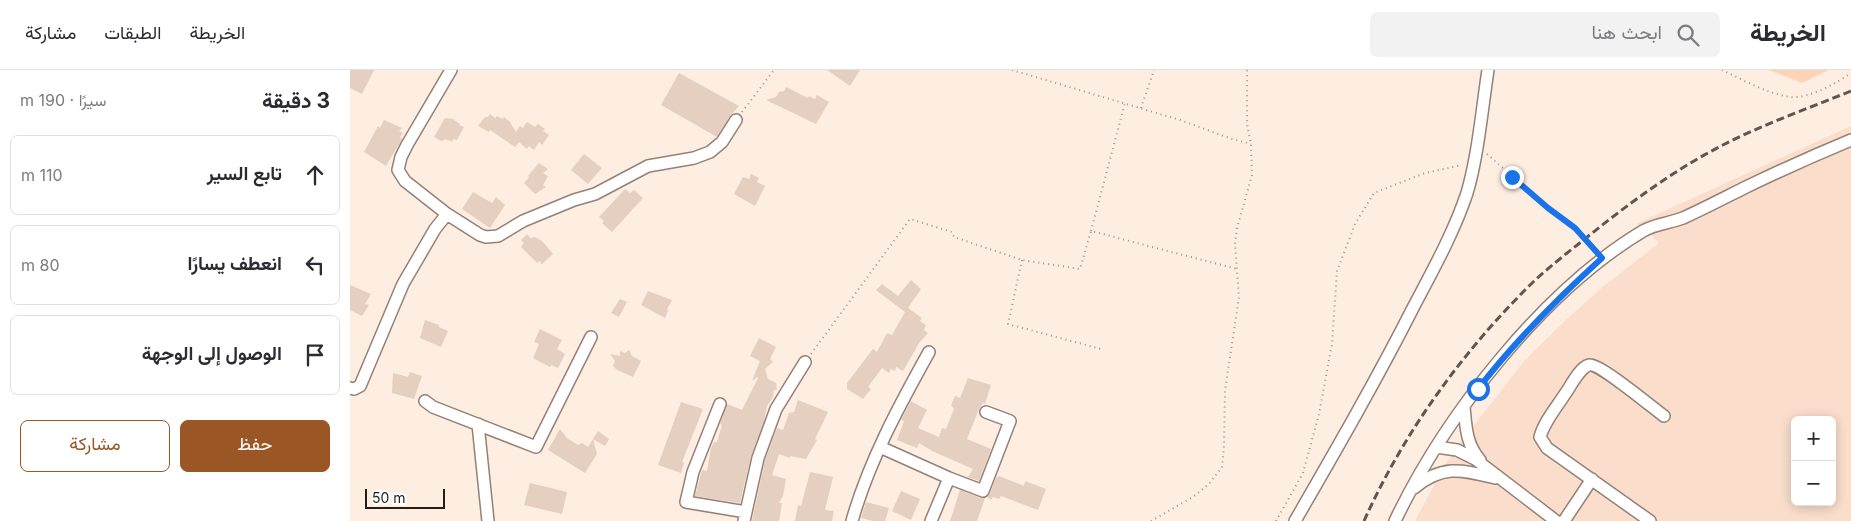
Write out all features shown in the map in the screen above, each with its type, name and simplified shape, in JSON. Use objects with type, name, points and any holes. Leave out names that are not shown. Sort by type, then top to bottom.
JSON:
[{"type":"street","points":[[451,70],[407,145],[401,157],[398,170],[405,181],[462,226],[480,236],[498,236],[523,221],[574,200],[595,194],[648,166],[688,159],[710,152],[722,142],[736,120]]},
{"type":"street","points":[[1295,521],[1394,347],[1457,217],[1467,192],[1473,165],[1488,70]]},
{"type":"street","points":[[1395,521],[1410,491],[1436,448],[1464,407],[1524,334],[1555,301],[1602,258],[1645,229],[1682,218],[1799,162],[1851,140]]},
{"type":"street","points":[[350,388],[354,389],[360,386],[403,284],[435,229],[448,214]]},
{"type":"street","points":[[425,400],[433,407],[536,447],[591,337]]},
{"type":"street","points":[[852,521],[880,447],[904,396],[929,352]]},
{"type":"street","points":[[720,404],[693,472],[686,502],[745,517],[758,458],[776,409],[805,362]]},
{"type":"street","points":[[1650,521],[1547,448],[1540,437],[1547,421],[1578,376],[1588,365],[1592,364],[1598,366],[1664,416]]},
{"type":"street","points":[[1464,407],[1467,437],[1472,450],[1499,478]]},
{"type":"street","points":[[880,447],[983,492],[1010,421],[986,412]]},
{"type":"street","points":[[478,424],[488,521]]},
{"type":"street","points":[[1436,448],[1456,450],[1466,454],[1556,521]]},
{"type":"street","points":[[1410,491],[1430,476],[1448,470],[1471,472],[1499,478]]},
{"type":"street","points":[[931,521],[949,478]]},
{"type":"street","points":[[1564,521],[1592,479]]},
{"type":"path","points":[[736,120],[774,70]]},
{"type":"path","points":[[1012,70],[1180,120],[1251,144]]},
{"type":"path","points":[[1141,109],[1154,70]]},
{"type":"path","points":[[1151,521],[1193,497],[1209,484],[1222,467],[1225,391],[1239,297],[1235,244],[1237,228],[1252,175],[1251,144],[1247,124],[1247,70]]},
{"type":"path","points":[[1722,70],[1773,93],[1792,97],[1810,94],[1841,81],[1851,73]]},
{"type":"path","points":[[805,362],[910,219],[952,232],[954,237],[1022,260],[1080,269],[1125,103]]},
{"type":"path","points":[[1476,144],[1548,208],[1575,228],[1602,258]]},
{"type":"path","points":[[1276,521],[1303,473],[1319,414],[1332,344],[1338,271],[1355,224],[1374,193],[1425,173],[1445,168],[1473,165]]},
{"type":"path","points":[[1092,230],[1237,269]]},
{"type":"path","points":[[1022,260],[1008,324],[1101,349]]},
{"type":"shaded area","points":[[1769,70],[1829,70],[1802,83]]},
{"type":"shaded area","points":[[1851,126],[1851,521],[1415,521],[1446,463],[1525,360],[1605,285],[1659,243],[1645,229],[1636,224]]},
{"type":"building","points":[[350,70],[374,70],[362,94],[350,88]]},
{"type":"building","points":[[827,70],[860,70],[850,86]]},
{"type":"building","points":[[679,73],[739,106],[730,116],[717,137],[661,105]]},
{"type":"building","points":[[786,87],[808,98],[809,96],[815,99],[817,95],[829,102],[816,124],[766,100],[776,97]]},
{"type":"building","points":[[490,114],[495,118],[497,116],[503,119],[504,117],[510,122],[516,132],[520,126],[523,128],[527,122],[535,127],[538,124],[549,135],[542,145],[539,142],[534,150],[529,146],[527,149],[519,142],[515,147],[490,130],[489,132],[478,126]]},
{"type":"building","points":[[445,118],[453,119],[464,127],[457,140],[454,139],[451,142],[447,139],[441,141],[434,137]]},
{"type":"building","points":[[384,120],[402,128],[399,131],[403,133],[400,137],[402,139],[386,166],[364,152],[378,126],[380,128]]},
{"type":"building","points":[[584,154],[602,168],[588,184],[571,170]]},
{"type":"building","points":[[539,163],[548,169],[543,173],[548,176],[543,185],[546,187],[535,194],[524,183]]},
{"type":"building","points":[[751,174],[759,178],[757,182],[765,186],[755,206],[734,194],[743,177],[749,179]]},
{"type":"building","points":[[625,189],[630,193],[634,190],[643,198],[612,232],[602,223],[604,221],[599,217]]},
{"type":"building","points":[[473,192],[492,203],[496,197],[505,205],[490,228],[462,209]]},
{"type":"building","points":[[527,234],[530,238],[535,237],[542,241],[553,254],[542,264],[539,261],[537,263],[521,247],[524,243],[521,240]]},
{"type":"building","points":[[911,280],[921,289],[908,308],[922,318],[920,321],[926,325],[924,330],[928,333],[919,343],[903,371],[896,367],[895,371],[891,369],[889,373],[882,368],[868,387],[871,389],[863,399],[847,389],[847,383],[873,349],[877,352],[887,333],[892,335],[905,312],[876,290],[882,284],[898,296]]},
{"type":"building","points":[[350,285],[371,294],[365,304],[369,305],[362,316],[350,310]]},
{"type":"building","points":[[648,291],[672,300],[665,318],[641,305]]},
{"type":"building","points":[[620,299],[627,302],[619,317],[611,313]]},
{"type":"building","points":[[425,320],[439,325],[439,327],[448,331],[441,347],[420,338]]},
{"type":"building","points":[[540,329],[562,340],[557,349],[565,354],[558,368],[551,365],[550,367],[533,358],[539,344],[534,342]]},
{"type":"building","points":[[759,338],[776,347],[770,359],[773,362],[765,369],[768,379],[776,383],[777,390],[774,390],[773,397],[767,406],[764,421],[751,456],[740,503],[695,496],[702,470],[707,471],[711,448],[714,442],[717,442],[722,425],[720,424],[727,404],[742,410],[758,378],[752,381],[760,361],[750,356]]},
{"type":"building","points":[[629,350],[632,356],[641,361],[633,377],[617,370],[613,366],[615,361],[610,354],[620,356],[620,351],[625,353]]},
{"type":"building","points":[[410,372],[422,376],[414,399],[392,393],[393,373],[408,377]]},
{"type":"building","points":[[968,378],[991,385],[985,404],[983,403],[979,409],[967,439],[991,449],[979,481],[968,477],[973,469],[932,451],[919,443],[917,448],[897,440],[904,421],[901,420],[911,401],[927,410],[918,428],[939,437],[942,428],[946,429],[954,409],[951,405],[955,396],[960,398]]},
{"type":"building","points":[[798,400],[828,412],[815,439],[817,440],[806,459],[790,456],[790,458],[779,454],[772,475],[786,479],[783,496],[779,503],[782,503],[779,521],[752,521],[765,460],[777,428],[783,430],[789,413],[794,412]]},
{"type":"building","points":[[681,402],[703,409],[682,462],[684,463],[681,473],[658,465]]},
{"type":"building","points":[[560,429],[567,438],[578,445],[582,443],[588,447],[593,439],[597,454],[585,473],[548,450]]},
{"type":"building","points":[[598,431],[609,439],[605,446],[593,439]]},
{"type":"building","points":[[810,472],[833,477],[825,510],[834,511],[832,521],[795,521],[798,505],[801,506]]},
{"type":"building","points":[[999,476],[1024,486],[1025,481],[1046,489],[1038,510],[1001,496],[999,499],[993,497],[991,500],[987,497],[996,478]]},
{"type":"building","points":[[530,483],[567,492],[562,514],[524,505]]},
{"type":"building","points":[[960,490],[980,498],[985,498],[977,521],[950,521]]},
{"type":"building","points":[[901,491],[920,499],[911,520],[892,511]]},
{"type":"building","points":[[866,502],[889,508],[885,521],[861,518]]},
{"type":"railway","points":[[1364,521],[1397,457],[1435,397],[1479,340],[1543,273],[1637,199],[1702,156],[1751,132],[1851,91]]},
{"type":"route","points":[[1478,389],[1504,356],[1555,301],[1602,258],[1575,228],[1512,177]]}]
